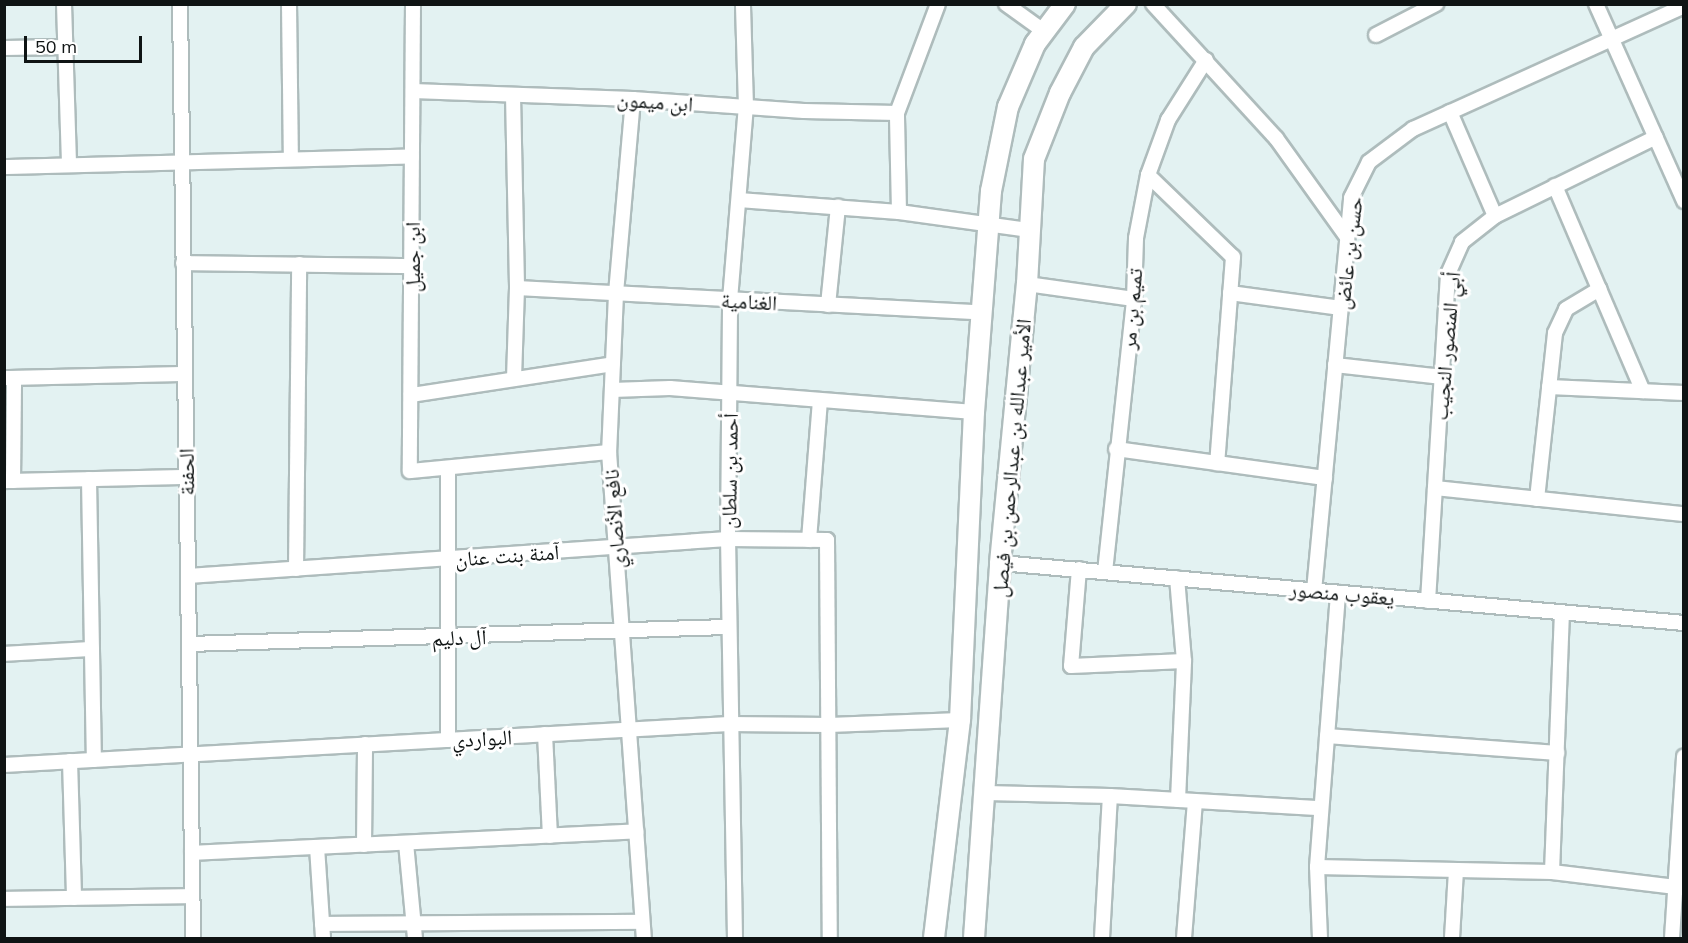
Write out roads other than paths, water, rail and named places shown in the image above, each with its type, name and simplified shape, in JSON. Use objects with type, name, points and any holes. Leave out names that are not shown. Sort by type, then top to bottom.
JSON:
[{"type":"main road","name":"الأمير عبدالله بن عبدالرحمن بن فيصل","points":[[934,939],[960,720],[974,412],[991,191],[1008,108],[1035,44],[1065,4]]},
{"type":"main road","name":"الأمير عبدالله بن عبدالرحمن بن فيصل","points":[[975,939],[1000,563],[1027,284],[1028,230],[1034,159],[1060,93],[1084,47],[1126,4]]},
{"type":"street","points":[[64,4],[69,165]]},
{"type":"street","name":"الحفنة","points":[[180,4],[193,939]]},
{"type":"street","points":[[289,4],[291,159]]},
{"type":"street","name":"ابن جميل","points":[[413,4],[410,471],[609,452]]},
{"type":"street","name":"أحمد بن سلطان","points":[[735,939],[728,627],[730,300],[747,107],[743,4]]},
{"type":"street","points":[[899,212],[897,113],[938,4]]},
{"type":"street","points":[[1006,4],[1045,32]]},
{"type":"street","points":[[1153,4],[1276,138],[1347,237]]},
{"type":"street","points":[[1376,35],[1436,4]]},
{"type":"street","points":[[1596,4],[1683,201]]},
{"type":"street","name":"حسن بن عائض","points":[[1314,591],[1351,198],[1369,162],[1413,129],[1683,6]]},
{"type":"street","points":[[4,48],[66,47]]},
{"type":"street","name":"تميم بن مر","points":[[1105,572],[1116,449],[1134,299],[1136,238],[1148,175],[1168,120],[1206,60]]},
{"type":"street","name":"ابن ميمون","points":[[413,91],[633,99],[747,107],[897,113]]},
{"type":"street","points":[[513,95],[517,288],[514,379]]},
{"type":"street","name":"نافع الأنصاري","points":[[633,99],[616,294],[609,452],[644,939]]},
{"type":"street","points":[[1450,112],[1495,216]]},
{"type":"street","name":"أبي المنصور النجيب","points":[[1428,601],[1448,274],[1462,242],[1495,216],[1656,137]]},
{"type":"street","points":[[4,167],[412,156]]},
{"type":"street","points":[[1148,175],[1233,257],[1217,463]]},
{"type":"street","points":[[1555,186],[1643,392]]},
{"type":"street","points":[[739,200],[899,212],[1028,230]]},
{"type":"street","points":[[828,305],[838,207]]},
{"type":"street","points":[[183,263],[411,266]]},
{"type":"street","points":[[296,569],[299,264]]},
{"type":"street","points":[[1027,284],[1134,299]]},
{"type":"street","name":"الغنامية","points":[[517,288],[982,312]]},
{"type":"street","points":[[1537,499],[1555,333],[1566,309],[1599,289]]},
{"type":"street","points":[[1230,293],[1341,308]]},
{"type":"street","points":[[411,395],[613,364]]},
{"type":"street","points":[[1335,365],[1442,377]]},
{"type":"street","points":[[185,374],[9,378],[9,481],[186,477]]},
{"type":"street","points":[[1549,387],[1683,393]]},
{"type":"street","points":[[612,390],[670,388],[974,412]]},
{"type":"street","points":[[809,540],[820,401]]},
{"type":"street","points":[[1116,449],[1325,478]]},
{"type":"street","points":[[448,468],[450,559],[448,740]]},
{"type":"street","points":[[88,479],[94,760]]},
{"type":"street","points":[[1435,488],[1683,514]]},
{"type":"street","name":"آمنة بنت عنان","points":[[188,576],[728,539],[827,540],[829,725]]},
{"type":"street","name":"يعقوب منصور","points":[[1000,563],[1683,623]]},
{"type":"street","points":[[1079,569],[1071,666],[1184,661]]},
{"type":"street","points":[[1177,578],[1184,661],[1178,800]]},
{"type":"street","points":[[1320,939],[1317,867],[1338,593]]},
{"type":"street","points":[[1552,872],[1562,613]]},
{"type":"street","name":"آل دليم","points":[[189,644],[728,627]]},
{"type":"street","points":[[4,654],[92,649]]},
{"type":"street","name":"البواردي","points":[[4,765],[729,724],[829,725],[960,720]]},
{"type":"street","points":[[829,725],[830,939]]},
{"type":"street","points":[[545,734],[550,836]]},
{"type":"street","points":[[1327,736],[1557,753]]},
{"type":"street","points":[[364,845],[365,744]]},
{"type":"street","points":[[1672,939],[1678,887],[1683,756]]},
{"type":"street","points":[[70,761],[74,898]]},
{"type":"street","points":[[986,793],[1110,796],[1322,808]]},
{"type":"street","points":[[1102,939],[1110,796]]},
{"type":"street","points":[[1184,939],[1195,801]]},
{"type":"street","points":[[192,853],[636,831]]},
{"type":"street","points":[[406,843],[415,939]]},
{"type":"street","points":[[317,847],[323,939]]},
{"type":"street","points":[[1317,867],[1552,872],[1678,887]]},
{"type":"street","points":[[1452,939],[1456,870]]},
{"type":"street","points":[[4,899],[192,896]]},
{"type":"street","points":[[322,924],[642,922]]}]
